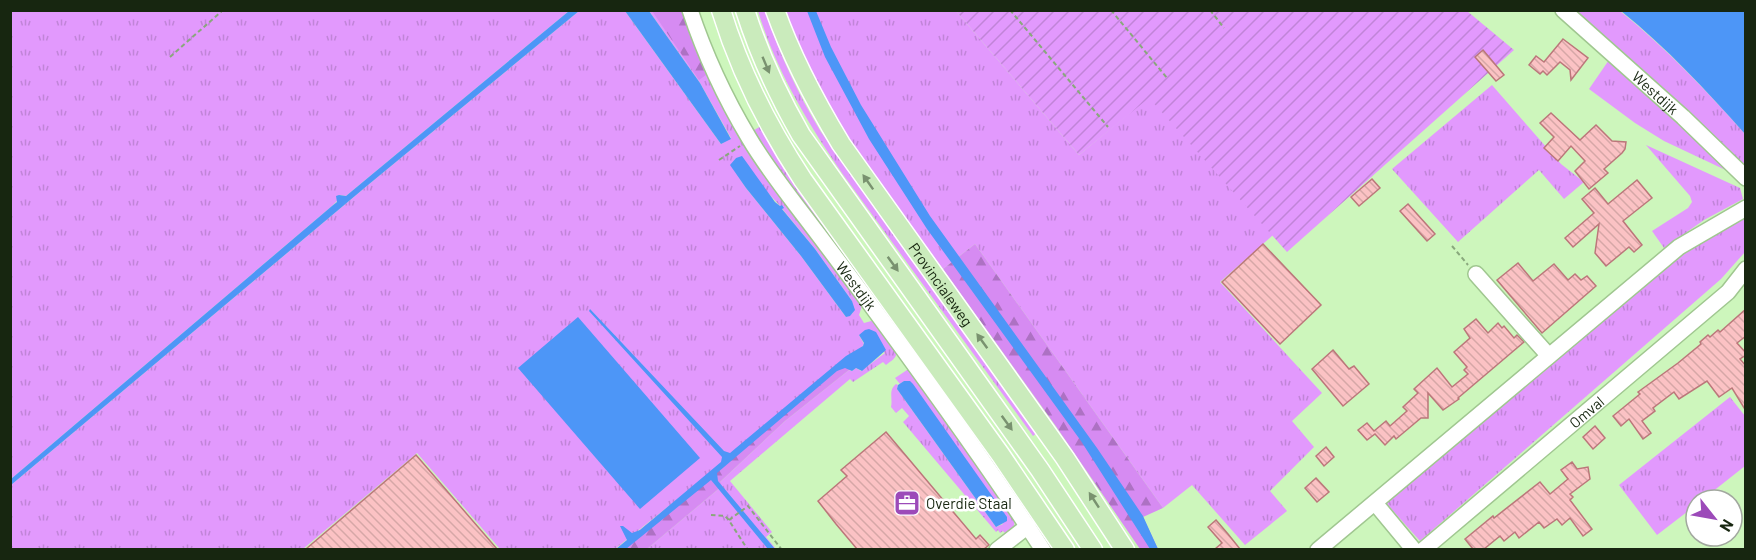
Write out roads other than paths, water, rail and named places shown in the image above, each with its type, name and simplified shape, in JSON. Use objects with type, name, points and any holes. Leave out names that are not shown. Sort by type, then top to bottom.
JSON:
[{"type":"main road","name":"Westdijk","points":[[721,10],[748,83],[784,151],[1065,549]]},
{"type":"main road","name":"Provincialeweg","points":[[745,10],[765,66],[801,135],[1040,470],[1093,549]]},
{"type":"main road","name":"Provincialeweg","points":[[776,10],[799,69],[820,110],[842,144],[1058,448],[1125,549]]},
{"type":"street","name":"Westdijk","points":[[690,10],[714,72],[750,140],[776,179],[910,358],[1043,549]]},
{"type":"street","name":"Westdijk","points":[[1563,10],[1683,117],[1746,178]]},
{"type":"street","points":[[1318,549],[1678,247],[1746,208]]},
{"type":"street","name":"Omval","points":[[1423,549],[1728,291],[1746,269]]},
{"type":"street","points":[[1476,274],[1549,356]]},
{"type":"street","points":[[1375,502],[1414,549]]},
{"type":"street","points":[[997,549],[1028,526]]},
{"type":"water","points":[[569,11],[579,11],[11,485],[11,479],[337,202],[336,196],[346,196]]},
{"type":"water","points":[[625,11],[649,11],[700,83],[731,139],[721,144]]},
{"type":"water","points":[[807,11],[816,11],[831,47],[861,105],[930,216],[1097,448],[1143,516],[1158,549],[1150,549],[1081,441],[927,229],[869,139],[825,57]]},
{"type":"water","points":[[1621,11],[1745,11],[1745,134],[1686,70]]},
{"type":"water","points":[[742,156],[775,202],[782,205],[784,208],[782,209],[815,249],[852,301],[855,310],[850,316],[846,317],[730,165],[736,158]]},
{"type":"water","points":[[590,309],[724,451],[730,453],[846,356],[863,346],[864,343],[859,335],[865,330],[876,332],[886,350],[862,371],[856,368],[852,371],[845,368],[837,371],[717,473],[718,481],[775,549],[768,549],[711,480],[626,549],[616,549],[627,540],[620,526],[632,533],[640,530],[721,462],[722,457],[589,311]]},
{"type":"water","points":[[578,317],[700,458],[640,509],[518,368]]},
{"type":"water","points":[[904,381],[910,381],[913,384],[1007,517],[1007,521],[996,527],[897,389],[898,385]]},
{"type":"place","name":"Overdie Staal","points":[[907,503]]}]
